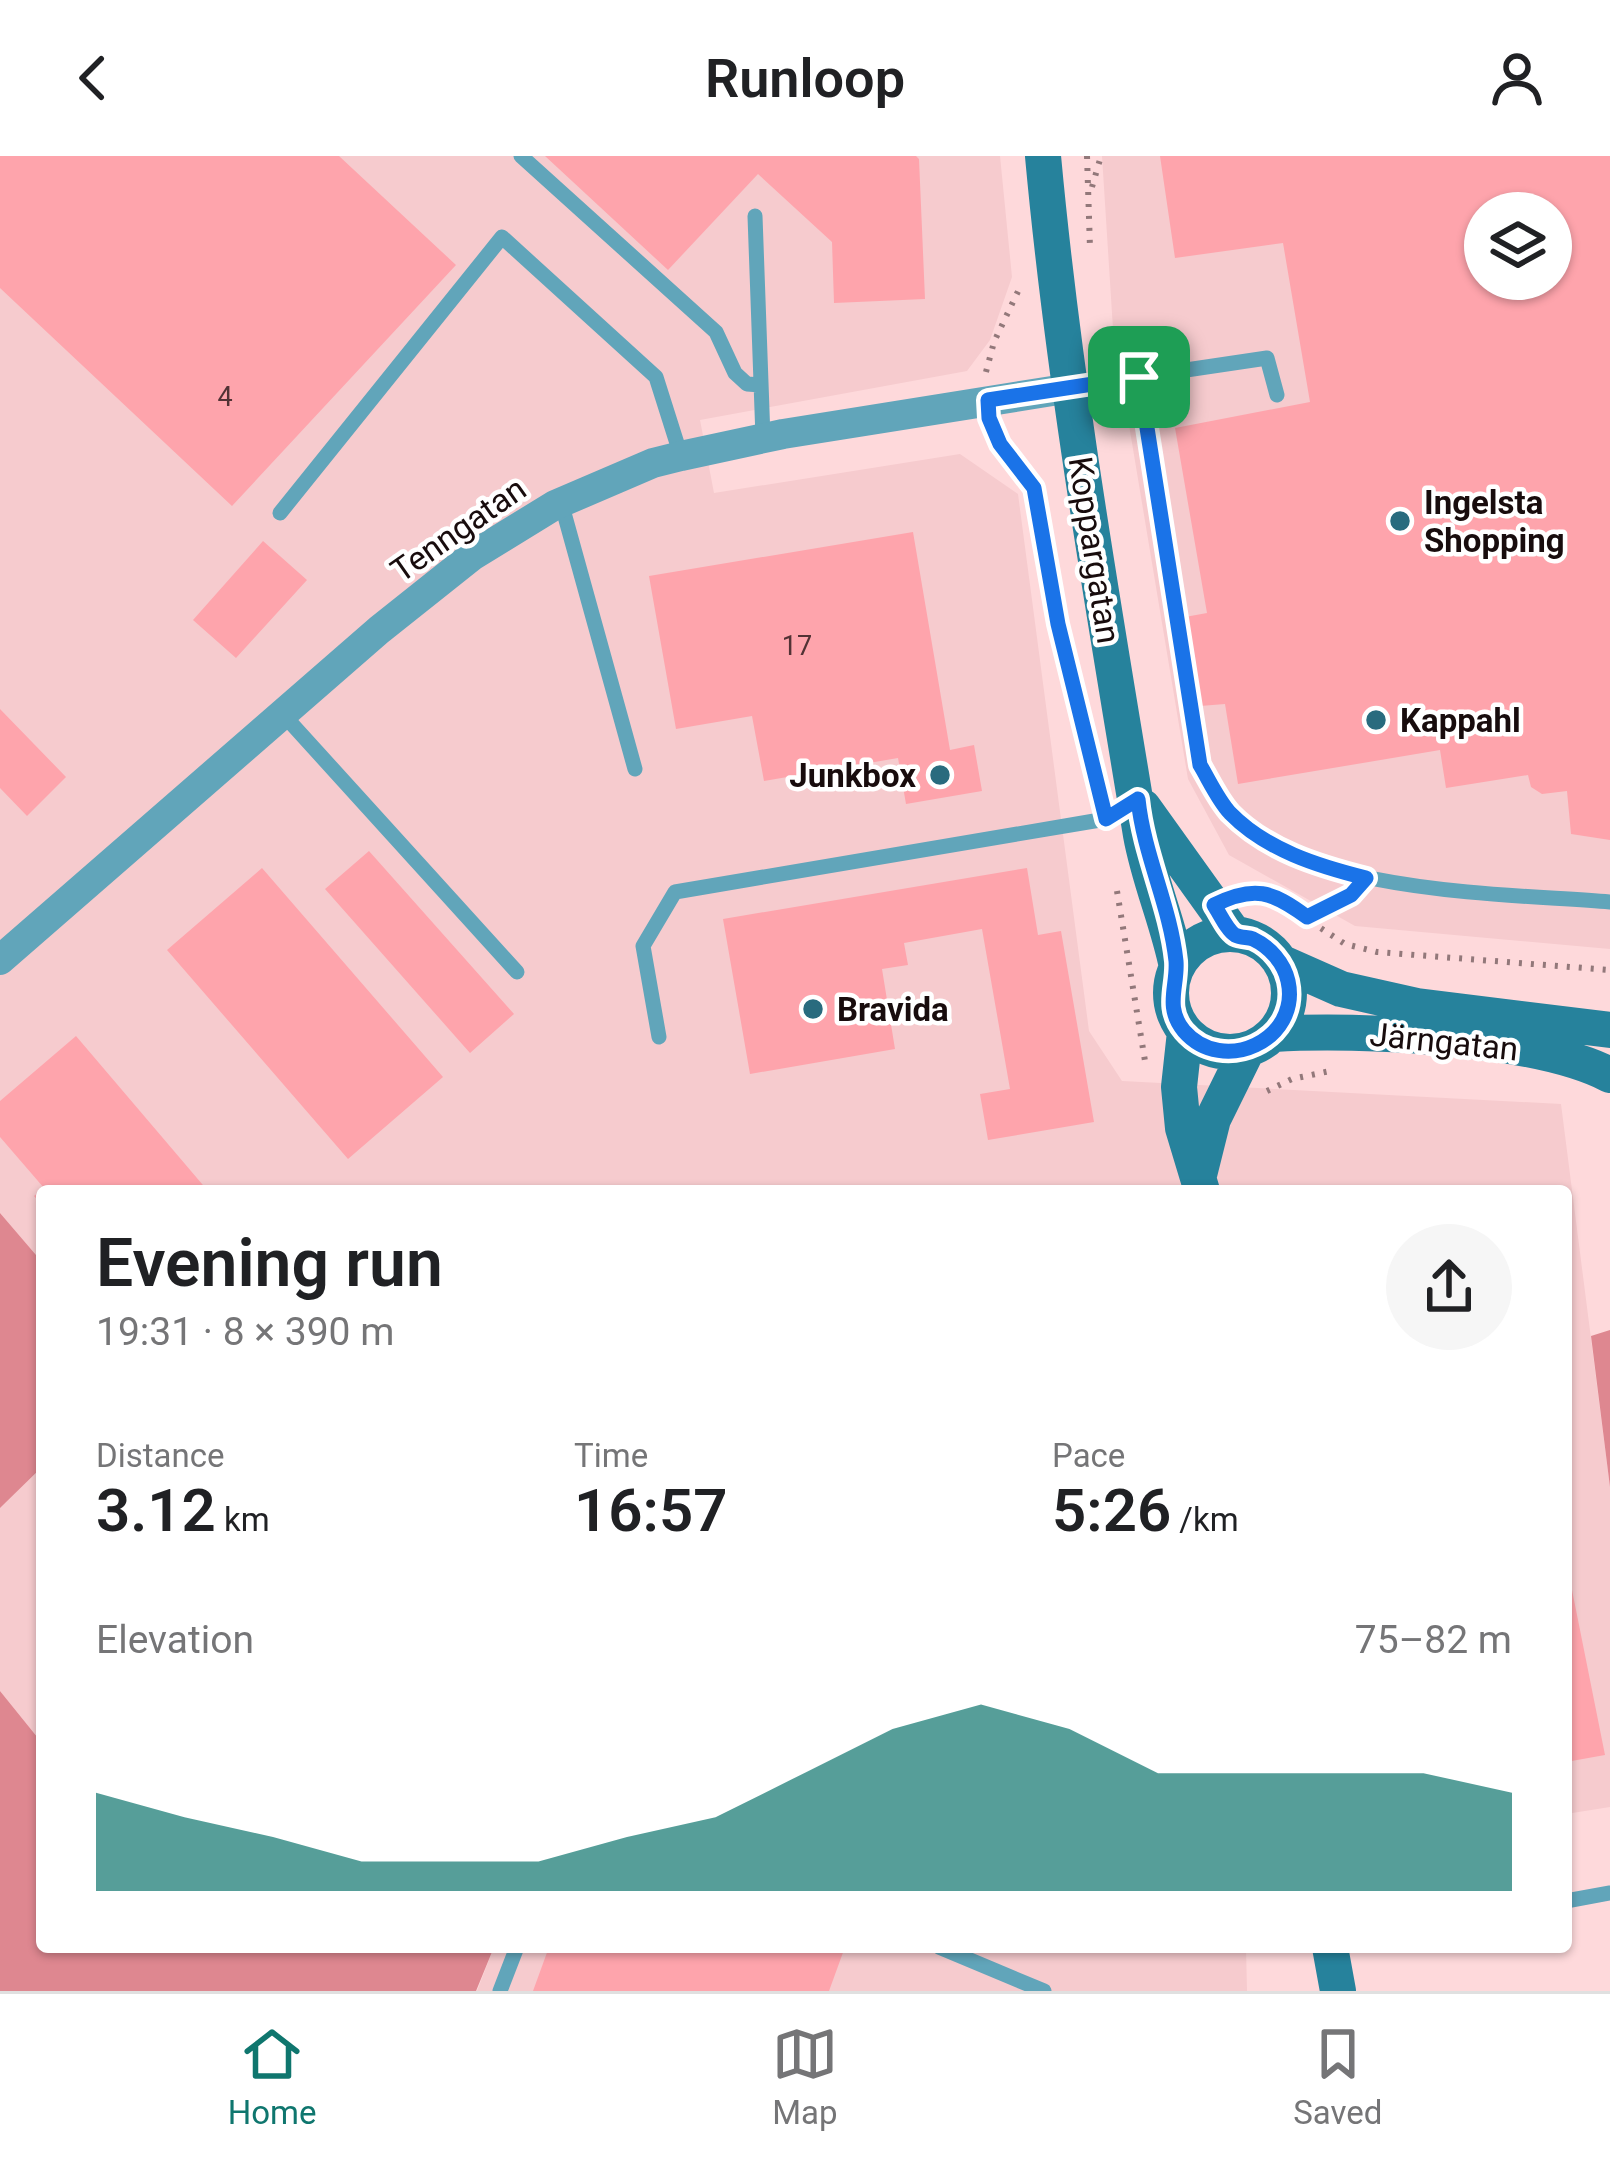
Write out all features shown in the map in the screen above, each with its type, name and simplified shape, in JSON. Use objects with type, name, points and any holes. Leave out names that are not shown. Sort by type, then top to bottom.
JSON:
[{"type":"street","name":"Koppargatan","points":[[1043,156],[1056,292],[1100,587],[1144,847],[1177,967],[1171,1000],[1185,1032]]},
{"type":"street","name":"Tenngatan","points":[[0,959],[281,712],[472,556],[561,502],[653,463],[763,438],[1071,388]]},
{"type":"street","name":"Koppargatan","points":[[1138,799],[1228,906]]},
{"type":"street","name":"Järngatan","points":[[1228,906],[1280,962],[1341,988],[1417,1006],[1610,1030]]},
{"type":"street","points":[[1177,967],[1194,946],[1220,935],[1228,906]]},
{"type":"street","points":[[1201,1183],[1213,1118],[1289,999],[1280,962]]},
{"type":"street","name":"Järngatan","points":[[1185,1032],[1203,1046],[1224,1053],[1260,1042],[1355,1032],[1549,1052],[1610,1076]]},
{"type":"street","points":[[1185,1032],[1179,1087],[1183,1128],[1201,1183]]},
{"type":"street","points":[[1331,1953],[1338,1991]]},
{"type":"lane","points":[[521,156],[716,332],[735,373],[748,384],[761,385]]},
{"type":"lane","points":[[755,216],[763,438]]},
{"type":"lane","points":[[280,513],[502,237],[656,377],[682,457]]},
{"type":"lane","points":[[1071,388],[1268,358],[1277,394]]},
{"type":"lane","points":[[1139,377],[1200,765],[1229,812],[1271,845],[1326,868],[1366,878],[1610,902]]},
{"type":"lane","points":[[561,502],[635,770]]},
{"type":"lane","points":[[281,712],[517,972]]},
{"type":"lane","points":[[658,1037],[643,946],[676,892],[1106,819],[1138,799]]},
{"type":"lane","points":[[1572,1900],[1610,1893]]},
{"type":"lane","points":[[500,1991],[515,1953]]},
{"type":"lane","points":[[953,1953],[1044,1991]]},
{"type":"path","points":[[1087,156],[1090,255]]},
{"type":"path","points":[[1089,198],[1100,156]]},
{"type":"path","points":[[1022,282],[989,353],[989,418],[1000,444],[1034,488],[1058,624],[1090,754]]},
{"type":"path","points":[[1307,917],[1351,895],[1366,878]]},
{"type":"path","points":[[1115,881],[1148,1083]]},
{"type":"path","points":[[1228,906],[1252,891]]},
{"type":"path","points":[[1228,906],[1252,891]]},
{"type":"path","points":[[1252,891],[1289,904],[1345,944],[1377,952],[1610,970]]},
{"type":"path","points":[[1125,943],[1169,925]]},
{"type":"path","points":[[1256,1101],[1292,1078],[1343,1070]]},
{"type":"shaded area","points":[[0,156],[1000,156],[1012,277],[990,340],[967,371],[700,420],[714,493],[960,454],[1018,494],[1089,1031],[1122,1081],[1561,1104],[1571,1185],[36,1185],[36,1255],[0,1213]]},
{"type":"shaded area","name":"Ingelsta Shopping","points":[[1102,156],[1610,156],[1610,949],[1355,926],[1229,855],[1188,779],[1113,329]]},
{"type":"shaded area","points":[[1572,1190],[1610,1487],[1610,1807],[1572,1813]]},
{"type":"shaded area","points":[[0,1213],[36,1255],[36,1473],[0,1508]]},
{"type":"shaded area","points":[[1610,1330],[1610,1487],[1591,1336]]},
{"type":"shaded area","points":[[36,1473],[36,1736],[0,1691],[0,1508]]},
{"type":"shaded area","points":[[0,1691],[36,1736],[36,1953],[492,1953],[476,1991],[0,1991]]},
{"type":"shaded area","points":[[492,1953],[1246,1953],[1247,1991],[477,1991]]},
{"type":"building","points":[[0,156],[339,156],[456,265],[232,506],[0,288]]},
{"type":"building","points":[[545,156],[916,156],[925,299],[834,303],[832,242],[758,174],[668,270]]},
{"type":"building","name":"Ingelsta Shopping","points":[[1160,156],[1610,156],[1610,840],[1571,834],[1567,791],[1542,794],[1531,787],[1528,775],[1446,788],[1440,750],[1238,784],[1225,704],[1200,706],[1185,617],[1207,613],[1175,428],[1310,402],[1283,243],[1175,258]]},
{"type":"building","points":[[913,532],[950,750],[974,745],[982,791],[906,804],[898,758],[764,781],[752,716],[676,729],[649,576]]},
{"type":"building","points":[[263,541],[307,580],[236,658],[193,620]]},
{"type":"building","points":[[0,709],[66,777],[27,816],[0,788]]},
{"type":"building","points":[[369,851],[514,1014],[470,1053],[325,889]]},
{"type":"building","points":[[262,868],[443,1077],[348,1159],[167,950]]},
{"type":"building","name":"Bravida","points":[[1027,868],[1038,935],[1061,931],[1094,1122],[988,1140],[980,1094],[1010,1089],[982,929],[904,943],[908,965],[882,969],[895,1049],[750,1074],[723,919]]},
{"type":"building","points":[[76,1036],[203,1185],[41,1185],[0,1137],[0,1101]]},
{"type":"building","points":[[1572,1590],[1605,1755],[1572,1761]]},
{"type":"building","points":[[547,1953],[843,1953],[829,1991],[533,1991]]},
{"type":"place","name":"Ingelsta Shopping","points":[[1400,521]]},
{"type":"place","name":"Kappahl","points":[[1376,720]]},
{"type":"place","name":"Junkbox","points":[[940,775]]},
{"type":"place","name":"Bravida","points":[[813,1009]]},
{"type":"route","points":[[1139,377],[1200,765],[1229,812],[1271,845],[1326,868],[1366,878],[1351,895],[1307,917],[1270,895],[1252,891],[1214,905],[1234,934],[1268,948],[1288,980],[1284,1018],[1274,1034],[1247,1050],[1224,1053],[1203,1046],[1185,1032],[1176,1017],[1171,1000],[1177,967],[1147,859],[1138,799],[1106,819],[1058,624],[1034,488],[1000,444],[989,418],[988,400],[1139,377]]}]
